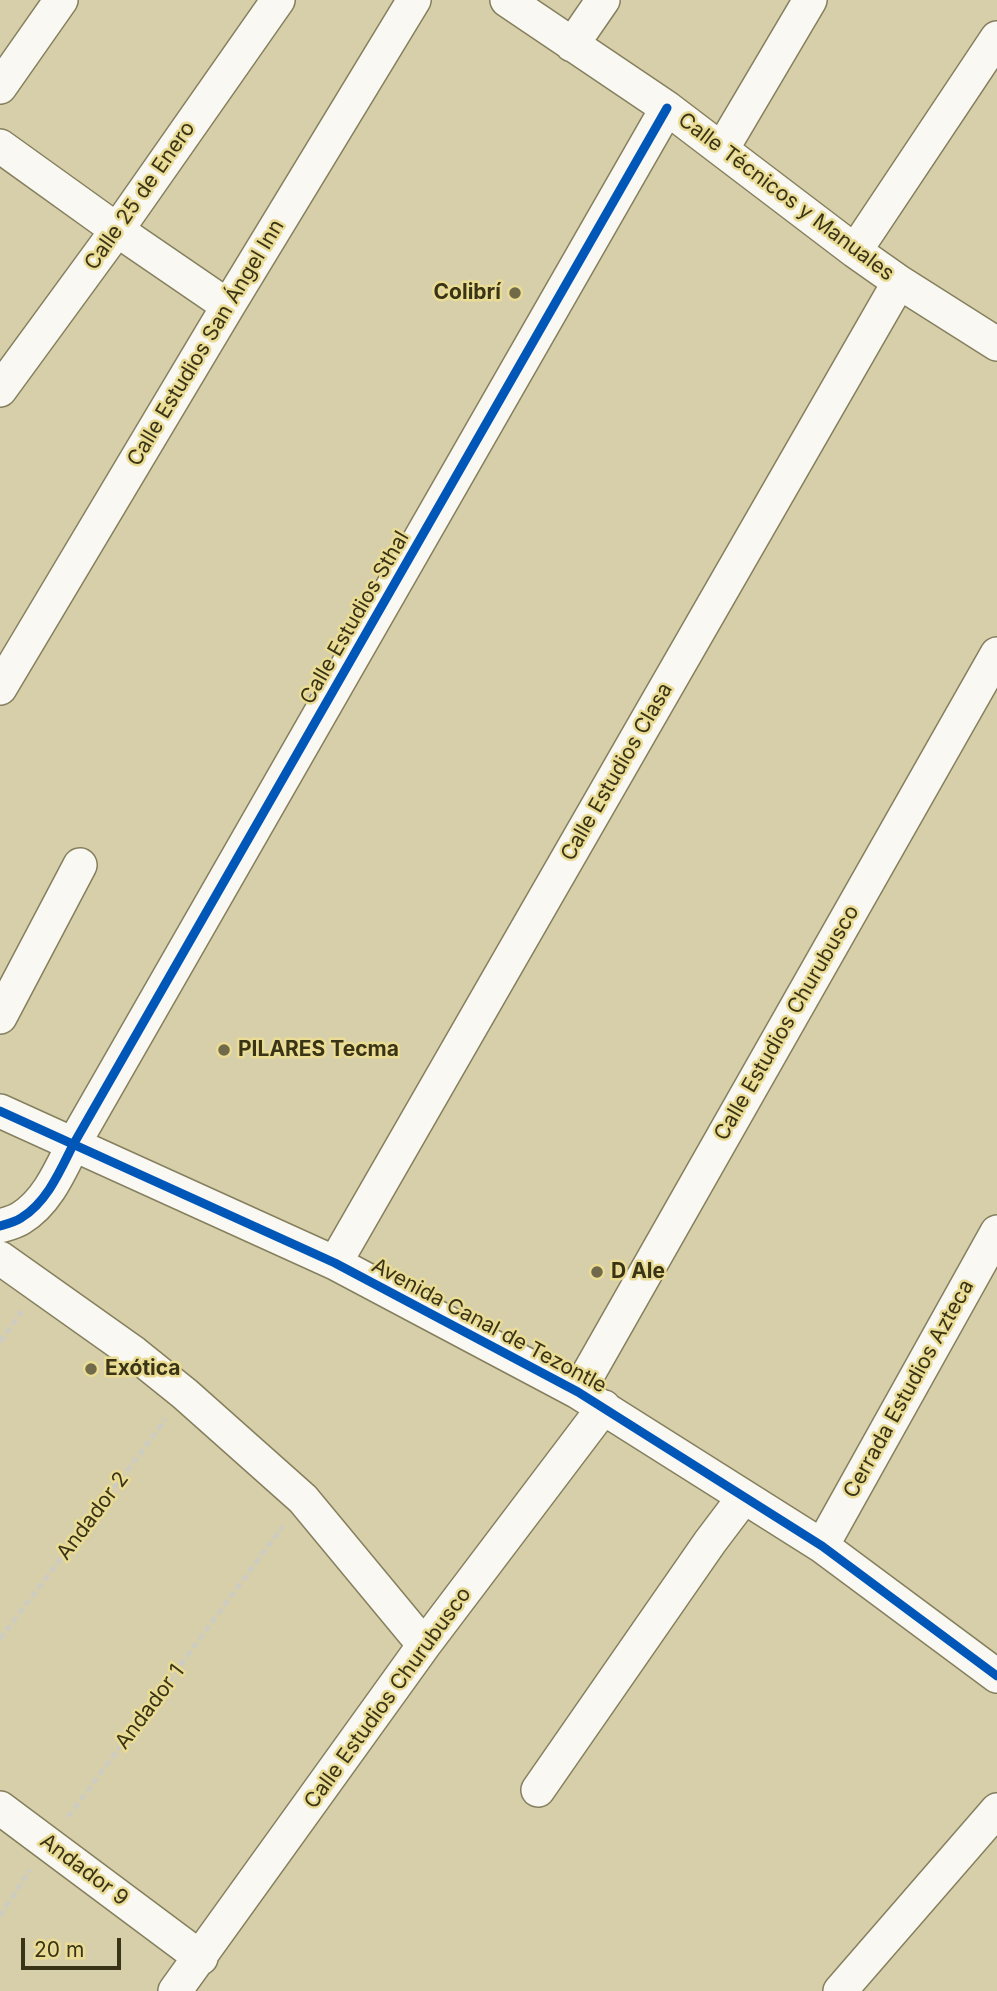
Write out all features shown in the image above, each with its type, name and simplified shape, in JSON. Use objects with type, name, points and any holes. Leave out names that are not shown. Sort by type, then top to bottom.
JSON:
[{"type":"street","points":[[0,87],[61,0]]},
{"type":"street","name":"Calle 25 de Enero","points":[[0,390],[117,230],[278,0]]},
{"type":"street","name":"Calle Estudios San Ángel Inn","points":[[2,679],[414,0]]},
{"type":"street","name":"Calle Técnicos y Manuales","points":[[507,0],[667,108],[899,282],[997,344]]},
{"type":"street","points":[[572,45],[603,0]]},
{"type":"street","points":[[722,149],[810,0]]},
{"type":"street","points":[[855,251],[997,38]]},
{"type":"street","name":"Calle Estudios Sthal","points":[[0,1226],[20,1220],[39,1204],[57,1177],[667,108]]},
{"type":"street","points":[[0,146],[228,306]]},
{"type":"street","name":"Calle Estudios Clasa","points":[[335,1263],[899,282]]},
{"type":"street","name":"Calle Estudios Churubusco","points":[[175,1991],[424,1645],[591,1400],[997,654]]},
{"type":"street","points":[[0,1017],[80,865]]},
{"type":"street","name":"Avenida Canal de Tezontle","points":[[0,1111],[335,1263],[591,1400],[822,1546],[997,1676]]},
{"type":"street","name":"Cerrada Estudios Azteca","points":[[822,1546],[997,1232]]},
{"type":"street","points":[[0,1258],[134,1353],[185,1394],[303,1499],[424,1645]]},
{"type":"street","points":[[538,1790],[744,1497]]},
{"type":"street","name":"Andador 9","points":[[0,1808],[201,1958]]},
{"type":"street","points":[[840,1991],[997,1810]]},
{"type":"cycle path","points":[[0,1226],[16,1221],[30,1211],[52,1185],[667,108]]},
{"type":"cycle path","points":[[0,1111],[335,1263],[578,1392],[822,1546],[997,1676]]},
{"type":"place","name":"Colibrí","points":[[515,293]]},
{"type":"place","name":"PILARES Tecma","points":[[224,1050]]},
{"type":"place","name":"D Ale","points":[[597,1272]]},
{"type":"place","name":"Exótica","points":[[91,1369]]}]
